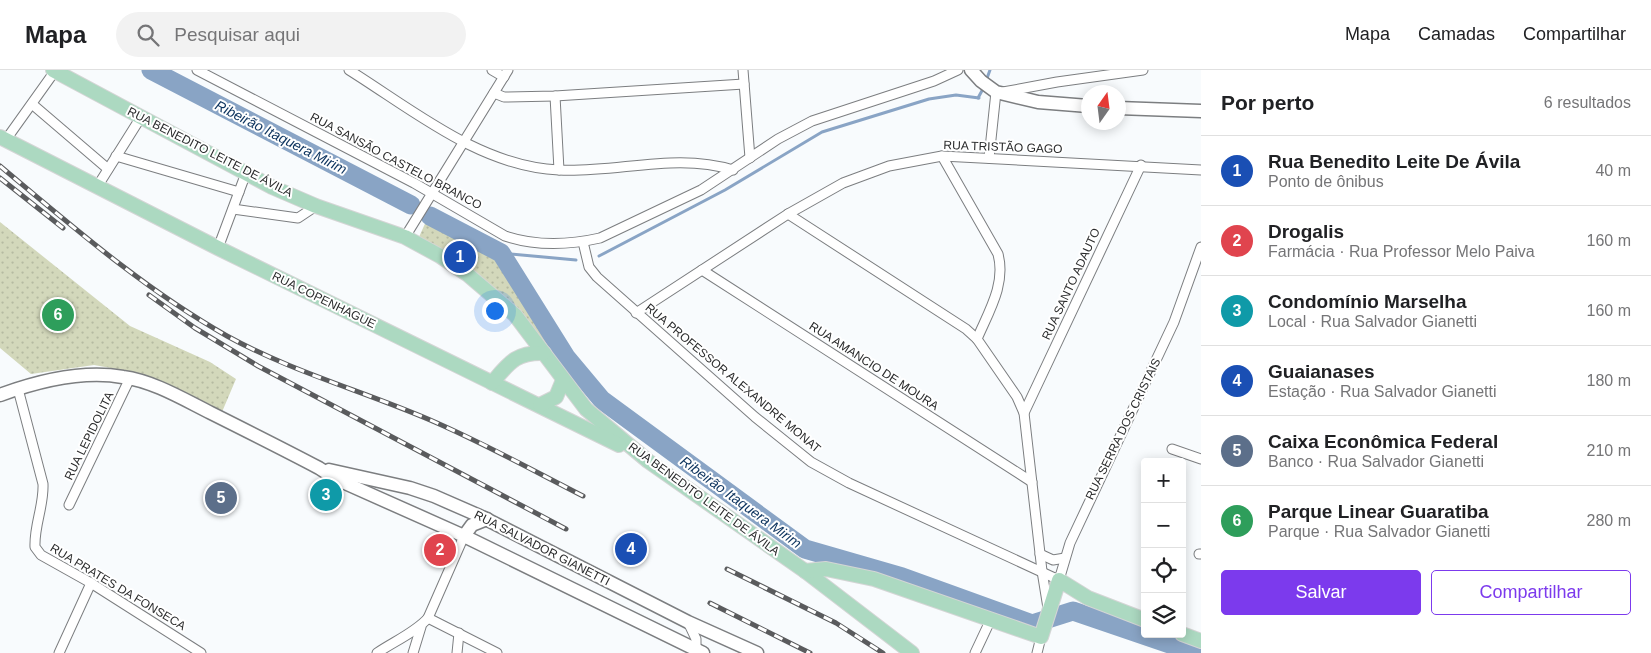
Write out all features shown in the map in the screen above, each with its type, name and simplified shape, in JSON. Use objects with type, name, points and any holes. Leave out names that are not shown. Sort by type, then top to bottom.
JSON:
[{"type":"main road","points":[[971,70],[992,88],[1023,93],[1038,102],[1081,105]]},
{"type":"main road","name":"RUA BENEDITO LEITE DE ÁVILA","points":[[54,71],[246,173],[316,206],[405,237],[440,256],[499,300],[515,315],[586,409],[648,461],[805,571]]},
{"type":"main road","points":[[1126,108],[1201,112]]},
{"type":"main road","name":"RUA COPENHAGUE","points":[[2,139],[218,248],[492,383],[514,392],[648,461]]},
{"type":"main road","points":[[492,383],[517,356],[526,353],[544,354]]},
{"type":"main road","points":[[507,365],[514,392]]},
{"type":"main road","name":"RUA SALVADOR GIANETTI","points":[[0,395],[46,382],[90,376],[130,378],[195,405],[319,468],[336,479],[464,536],[699,652]]},
{"type":"main road","points":[[540,405],[556,397],[563,380]]},
{"type":"main road","name":"RUA SALVADOR GIANETTI","points":[[319,468],[410,488],[487,520],[688,622],[757,653]]},
{"type":"main road","points":[[464,536],[472,525],[487,520]]},
{"type":"main road","points":[[805,571],[826,569],[874,579],[991,619],[1045,624]]},
{"type":"main road","points":[[805,571],[912,653]]},
{"type":"main road","points":[[1059,580],[1088,598],[1141,618]]},
{"type":"main road","name":"RUA SERRA DOS CRISTAIS","points":[[1045,624],[1059,580]]},
{"type":"main road","points":[[1186,635],[1201,641]]},
{"type":"street","name":"RUA SANSÃO CASTELO BRANCO","points":[[197,70],[211,73],[494,230],[519,241],[545,243],[583,242],[600,238],[701,190],[812,121],[934,81],[958,70]]},
{"type":"street","points":[[349,70],[463,142],[503,158],[559,170],[699,162],[733,170]]},
{"type":"street","points":[[405,237],[506,74],[492,70]]},
{"type":"street","points":[[743,70],[750,158]]},
{"type":"street","points":[[1023,93],[1143,70]]},
{"type":"street","points":[[2,139],[32,104],[54,71]]},
{"type":"street","points":[[494,93],[504,97],[555,96],[744,84]]},
{"type":"street","points":[[989,158],[992,88]]},
{"type":"street","points":[[555,96],[559,170]]},
{"type":"street","points":[[32,104],[108,169]]},
{"type":"street","points":[[96,187],[141,117]]},
{"type":"street","points":[[116,156],[239,192]]},
{"type":"street","points":[[942,156],[998,254],[1001,264],[1000,284],[977,339]]},
{"type":"street","name":"RUA TRISTÃO GAGO","points":[[636,313],[788,214],[843,183],[889,166],[942,156],[1201,170]]},
{"type":"street","name":"RUA SANTO ADAUTO","points":[[1024,413],[1141,166]]},
{"type":"street","points":[[218,248],[246,173]]},
{"type":"street","points":[[233,209],[298,218],[316,206]]},
{"type":"street","points":[[788,214],[966,329],[977,339],[1017,396],[1024,413],[1042,571],[1045,624],[1037,653]]},
{"type":"street","name":"RUA PROFESSOR ALEXANDRE MONAT","points":[[583,242],[589,267],[597,277],[755,417],[811,462],[849,483],[1059,580]]},
{"type":"street","name":"RUA SERRA DOS CRISTAIS","points":[[1059,580],[1064,558],[1076,527],[1174,322],[1201,247]]},
{"type":"street","name":"RUA AMANCIO DE MOURA","points":[[702,270],[1032,482]]},
{"type":"street","name":"RUA LEPIDOLITA","points":[[69,505],[130,378]]},
{"type":"street","name":"RUA PRATES DA FONSECA","points":[[18,389],[43,484],[44,497],[36,525],[35,547],[41,555],[91,583],[195,651]]},
{"type":"street","points":[[1172,449],[1201,458]]},
{"type":"street","points":[[413,653],[421,627],[428,618],[464,536]]},
{"type":"street","points":[[1040,554],[1053,560],[1064,558]]},
{"type":"street","points":[[60,653],[91,583]]},
{"type":"street","points":[[428,618],[497,653]]},
{"type":"street","points":[[975,653],[991,619]]},
{"type":"street","points":[[688,622],[696,639],[699,652]]},
{"type":"street","points":[[377,653],[399,638],[421,627]]},
{"type":"street","points":[[457,653],[459,633]]},
{"type":"green space","points":[[428,217],[502,259],[517,289],[555,353],[551,355],[462,264],[419,237]]},
{"type":"green space","points":[[0,222],[130,326],[210,362],[236,379],[222,412],[133,372],[94,365],[31,374],[0,348]]},
{"type":"waterway","name":"Ribeirão Itaquera Mirim","points":[[151,70],[411,205]]},
{"type":"waterway","points":[[986,81],[990,70]]},
{"type":"waterway","points":[[978,98],[984,87]]},
{"type":"waterway","points":[[599,256],[725,190],[822,132],[929,99],[956,95],[979,98]]},
{"type":"waterway","name":"Ribeirão Itaquera Mirim","points":[[430,216],[501,253],[566,357],[602,400],[805,549],[902,577],[1032,624],[1073,611],[1196,653]]},
{"type":"waterway","points":[[501,253],[576,260]]},
{"type":"railway","points":[[0,166],[138,278],[196,318],[227,336],[304,372],[437,423],[583,496]]},
{"type":"railway","points":[[0,178],[63,228]]},
{"type":"railway","points":[[149,295],[195,328],[258,366],[566,529]]},
{"type":"railway","points":[[727,569],[836,623],[883,653]]},
{"type":"railway","points":[[710,603],[810,653]]},
{"type":"place","name":"Rua Benedito Leite De Ávila","points":[[460,257]]},
{"type":"place","name":"Parque Linear Guaratiba","points":[[58,315]]},
{"type":"place","name":"Condomínio Marselha","points":[[326,495]]},
{"type":"place","name":"Caixa Econômica Federal","points":[[221,498]]},
{"type":"place","name":"Guaianases","points":[[631,549]]},
{"type":"place","name":"Drogalis","points":[[440,550]]}]
